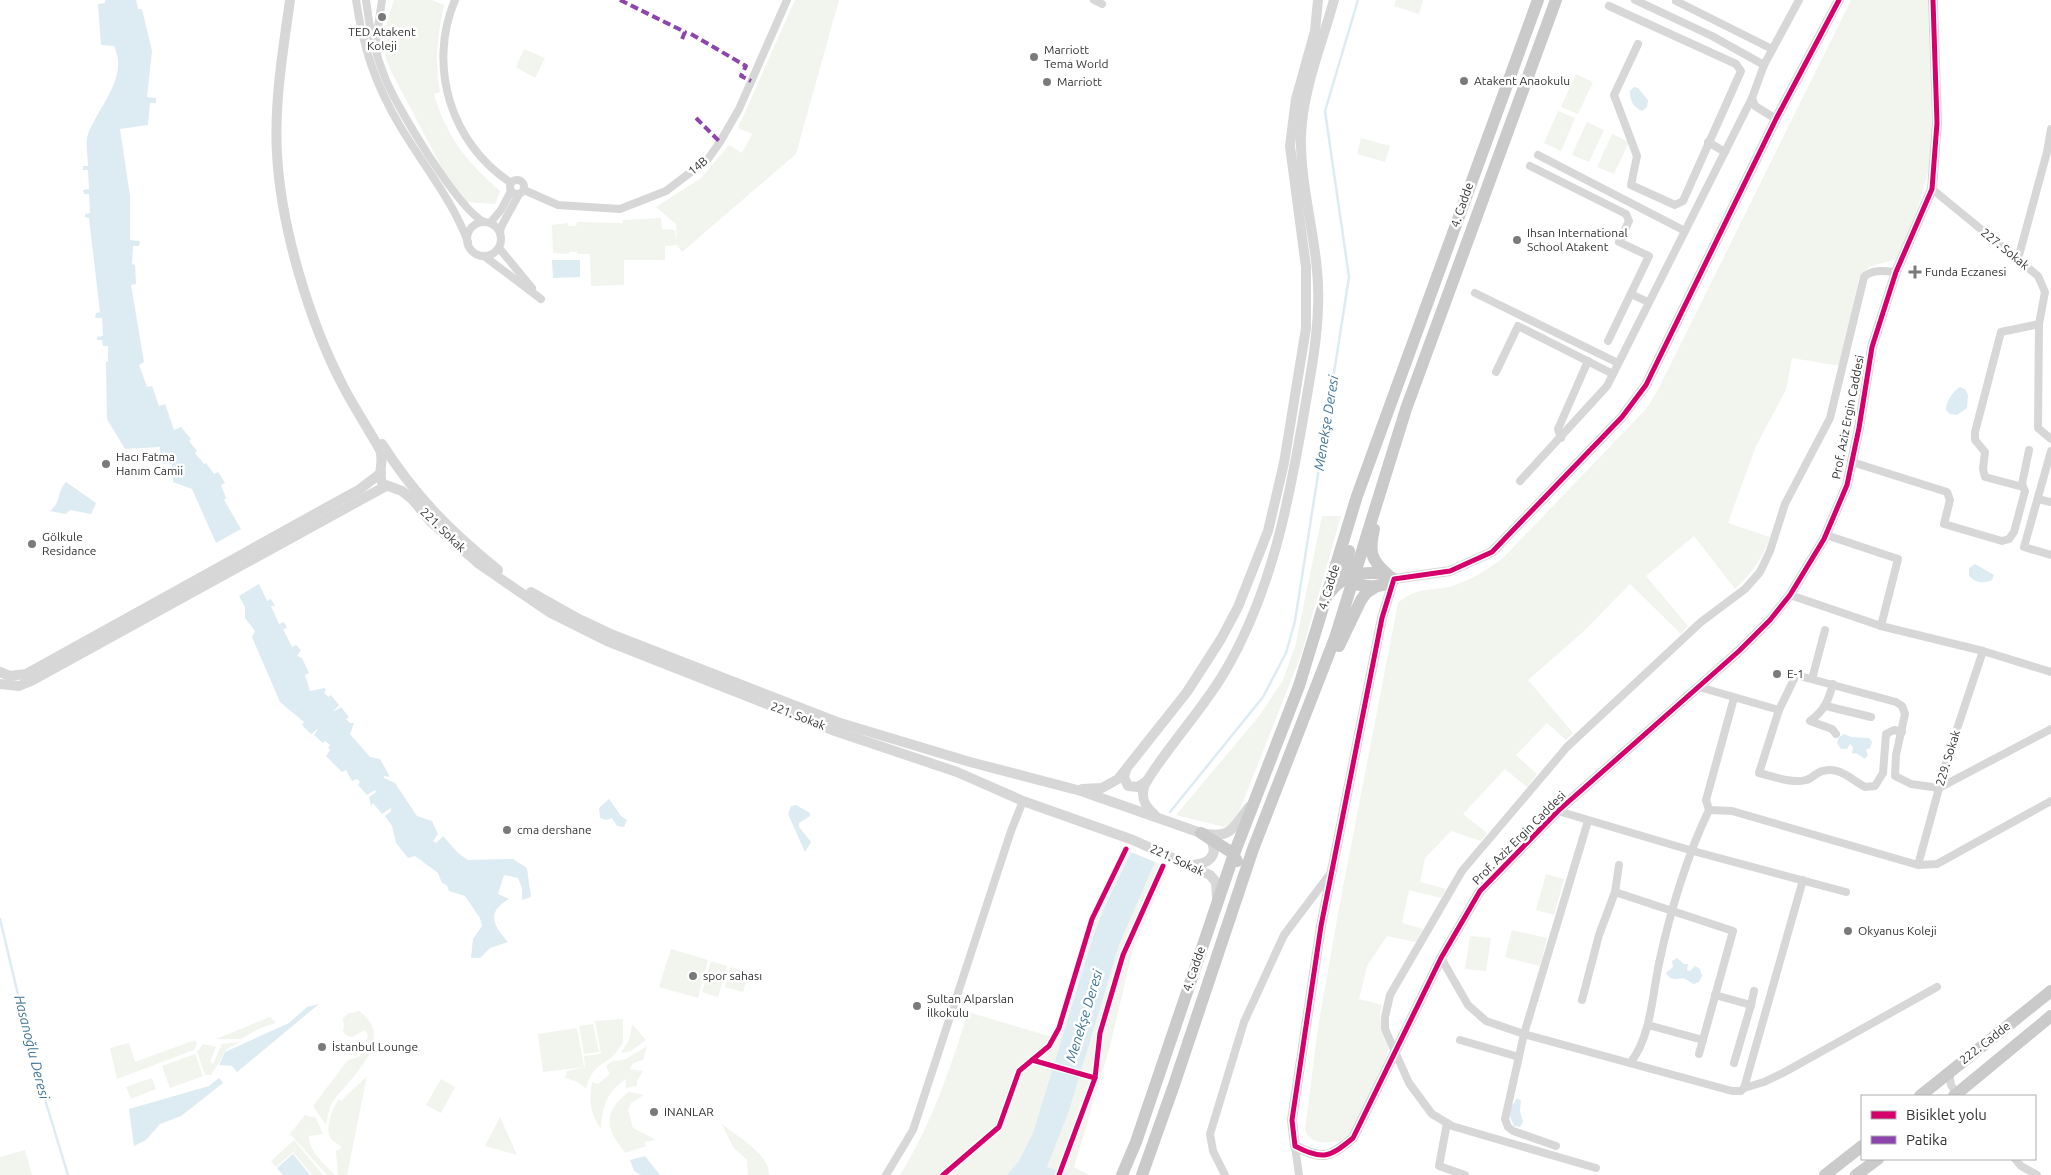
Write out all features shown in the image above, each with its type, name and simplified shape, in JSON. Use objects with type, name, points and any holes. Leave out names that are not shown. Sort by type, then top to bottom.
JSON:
[{"type":"main road","name":"4. Cadde","points":[[1122,1175],[1136,1142],[1234,854],[1285,727],[1363,479],[1538,0]]},
{"type":"main road","name":"4. Cadde","points":[[1142,1175],[1253,849],[1317,688],[1350,578],[1440,311],[1556,0]]},
{"type":"main road","points":[[1350,578],[1345,564],[1363,503],[1363,479]]},
{"type":"main road","points":[[1379,490],[1371,550],[1376,565],[1391,577]]},
{"type":"main road","points":[[1327,596],[1336,584],[1350,578],[1391,577]]},
{"type":"main road","points":[[1317,688],[1361,600],[1366,593],[1377,586],[1388,584],[1391,577]]},
{"type":"main road","points":[[1350,578],[1377,586]]},
{"type":"main road","points":[[1206,837],[1234,854],[1238,867],[1229,920]]},
{"type":"main road","name":"222. Cadde","points":[[1921,1095],[2051,990]]},
{"type":"main road","name":"222. Cadde","points":[[1957,1095],[2051,1016]]},
{"type":"main road","points":[[1825,1175],[1861,1147]]},
{"type":"main road","points":[[1856,1175],[1877,1160]]},
{"type":"street","points":[[290,0],[279,81],[277,154],[289,236],[316,324],[342,385],[382,453],[381,481],[388,486]]},
{"type":"street","points":[[356,0],[366,53],[378,85],[400,126],[454,209],[473,252],[484,256],[541,299],[499,248],[500,227],[518,192]]},
{"type":"street","points":[[366,0],[375,50],[386,80],[407,120],[462,203],[475,217],[487,222],[500,233]]},
{"type":"street","points":[[375,50],[382,0]]},
{"type":"street","points":[[455,0],[444,35],[442,61],[449,101],[467,139],[490,166],[511,183],[518,192]]},
{"type":"street","name":"14B","points":[[511,183],[515,180],[520,180],[524,184],[518,192],[558,205],[620,209],[666,191],[708,159],[720,142],[739,109],[787,0]]},
{"type":"street","points":[[1094,0],[1102,4]]},
{"type":"street","points":[[1073,789],[1102,788],[1118,779],[1187,692],[1221,639],[1247,588],[1265,540],[1284,463],[1306,328],[1306,267],[1290,146],[1296,99],[1312,43],[1318,0]]},
{"type":"street","points":[[1635,0],[1712,36],[1764,65]]},
{"type":"street","points":[[1520,481],[1607,386],[1752,98],[1764,65],[1799,0]]},
{"type":"street","points":[[1299,1175],[1292,1120],[1330,874],[1391,577],[1450,571],[1492,552],[1622,417],[1646,385],[1776,119],[1839,0]]},
{"type":"street","name":"Prof. Aziz Ergin Caddesi","points":[[1295,1146],[1317,1155],[1334,1154],[1354,1138],[1440,958],[1480,891],[1558,811],[1739,651],[1770,620],[1790,595],[1826,535],[1847,485],[1872,347],[1896,272],[1932,189],[1937,123],[1933,0]]},
{"type":"street","points":[[1676,1],[1772,49]]},
{"type":"street","points":[[1317,15],[1325,16],[1333,5]]},
{"type":"street","points":[[1162,819],[1151,811],[1144,802],[1143,791],[1147,781],[1210,696],[1240,642],[1268,574],[1288,502],[1312,367],[1318,306],[1318,280],[1302,154],[1302,121],[1306,97],[1333,5]]},
{"type":"street","points":[[1609,6],[1736,64],[1742,71],[1708,142],[1683,201],[1675,205],[1631,185],[1636,156],[1614,95],[1638,44]]},
{"type":"street","points":[[1752,98],[1755,106],[1776,119]]},
{"type":"street","points":[[2018,259],[2047,152],[2051,129]]},
{"type":"street","points":[[1708,142],[1725,152]]},
{"type":"street","points":[[1538,155],[1685,231]]},
{"type":"street","points":[[1530,166],[1628,215],[1629,221],[1619,242],[1650,256],[1608,341]]},
{"type":"street","name":"227. Sokak","points":[[1932,189],[2038,276],[2045,291],[2039,324],[2038,428],[2051,440]]},
{"type":"street","points":[[468,242],[470,230],[473,226],[487,222],[518,192]]},
{"type":"street","points":[[484,256],[490,255],[499,248]]},
{"type":"street","points":[[1596,1168],[1447,1123],[1432,1114],[1409,1083],[1385,1029],[1385,1018],[1390,995],[1462,871],[1567,747],[1702,622],[1745,589],[1760,572],[1770,551],[1785,504],[1830,418],[1858,291],[1868,273],[1880,271],[1896,272]]},
{"type":"street","points":[[1475,293],[1618,363]]},
{"type":"street","points":[[1631,294],[1648,302]]},
{"type":"street","points":[[2023,487],[1985,477],[1983,469],[1985,452],[1975,440],[1975,432],[2001,332],[2039,324]]},
{"type":"street","points":[[1496,372],[1518,326],[1612,374]]},
{"type":"street","points":[[1560,438],[1558,429],[1588,361]]},
{"type":"street","points":[[352,402],[372,428],[399,470],[446,526],[479,555],[524,587],[579,619],[664,655],[837,722],[970,762],[1073,789],[1162,819],[1206,837],[1226,834],[1235,828],[1254,802]]},
{"type":"street","points":[[1852,462],[1947,492],[1950,500],[1944,524],[1991,540],[2008,539],[2014,532],[2025,491],[2023,487],[2030,450]]},
{"type":"street","points":[[2051,451],[2024,548],[2051,555]]},
{"type":"street","points":[[0,672],[10,676],[26,674],[360,489],[390,466],[399,470]]},
{"type":"street","points":[[0,684],[19,686],[31,682],[388,486],[399,482],[399,470]]},
{"type":"street","name":"221. Sokak","points":[[388,486],[402,491],[412,499],[431,522],[479,564],[549,612],[606,641],[835,730],[957,772],[1023,801],[1108,830],[1192,865],[1203,870],[1216,882],[1216,906]]},
{"type":"street","points":[[2038,499],[2051,502]]},
{"type":"street","points":[[1826,535],[1898,559],[1881,626]]},
{"type":"street","points":[[1790,595],[1881,626],[1983,651],[2051,672]]},
{"type":"street","points":[[1812,678],[1826,630]]},
{"type":"street","name":"229. Sokak","points":[[1918,865],[1939,788],[1983,651]]},
{"type":"street","points":[[1902,732],[1894,730],[1886,734],[1883,772],[1875,786],[1866,787],[1846,774],[1833,770],[1823,771],[1806,780],[1796,781],[1759,773],[1779,710],[1796,675],[1896,702],[1902,706],[1905,714],[1902,732],[1896,755],[1895,776],[1911,784],[1939,788],[2051,730]]},
{"type":"street","points":[[1833,684],[1826,706],[1822,712],[1810,721],[1832,729],[1836,734]]},
{"type":"street","points":[[1699,686],[1779,710]]},
{"type":"street","points":[[1631,1062],[1638,1054],[1648,1024],[1660,959],[1693,851],[1709,810],[1706,800],[1734,698]]},
{"type":"street","points":[[1826,706],[1871,717]]},
{"type":"street","points":[[1127,769],[1124,777],[1128,786],[1138,787],[1147,781]]},
{"type":"street","points":[[886,1175],[914,1130],[1011,831],[1023,801]]},
{"type":"street","points":[[1709,810],[1732,811],[1918,865],[1936,864],[2051,801]]},
{"type":"street","points":[[1558,811],[1693,851],[1846,892]]},
{"type":"street","points":[[1556,1146],[1514,1131],[1506,1123],[1506,1109],[1524,1034],[1588,821]]},
{"type":"street","points":[[1192,865],[1204,864],[1211,859],[1214,848],[1206,837]]},
{"type":"street","points":[[1582,1000],[1599,935],[1615,892],[1619,865]]},
{"type":"street","points":[[1225,1175],[1216,1157],[1210,1134],[1244,1022],[1284,935],[1330,874]]},
{"type":"street","points":[[1744,1088],[1803,880]]},
{"type":"street","points":[[1615,892],[1733,931],[1699,1054]]},
{"type":"street","points":[[1440,958],[1468,1006],[1486,1021],[1524,1034],[1732,1091],[1740,1091],[1783,1073],[1937,987]]},
{"type":"street","points":[[1734,1063],[1754,991]]},
{"type":"street","points":[[1715,995],[1751,1005]]},
{"type":"street","points":[[1648,1024],[1703,1040]]},
{"type":"street","points":[[1460,1040],[1519,1057]]},
{"type":"street","points":[[1948,1072],[1956,1095]]},
{"type":"street","points":[[1447,1123],[1439,1166],[1465,1175]]},
{"type":"street","points":[[2016,1160],[2021,1166],[2037,1175]]},
{"type":"street","points":[[2019,1175],[2021,1166]]},
{"type":"shaded area","points":[[394,0],[432,0],[444,5],[438,48],[440,92],[434,94],[451,136],[459,148],[477,170],[500,191],[495,204],[466,202],[444,172],[390,69],[385,56],[387,22]]},
{"type":"shaded area","points":[[795,0],[839,0],[796,154],[682,252],[677,245],[665,246],[665,260],[624,260],[624,285],[591,286],[590,254],[577,254],[577,252],[569,252],[569,254],[553,253],[552,225],[568,223],[568,226],[576,226],[577,222],[623,223],[623,220],[661,218],[662,229],[675,230],[677,242],[676,224],[656,207],[701,178],[729,145],[742,153],[752,134],[738,128]]},
{"type":"shaded area","points":[[1396,0],[1423,0],[1419,14],[1394,6]]},
{"type":"shaded area","points":[[1851,0],[1928,0],[1932,139],[1930,166],[1915,217],[1896,259],[1869,267],[1859,277],[1840,366],[1792,358],[1786,390],[1756,446],[1728,523],[1770,537],[1764,552],[1747,577],[1735,589],[1694,536],[1646,576],[1688,626],[1681,634],[1630,584],[1583,632],[1528,680],[1573,733],[1566,740],[1547,723],[1516,755],[1537,774],[1527,787],[1505,769],[1463,814],[1487,833],[1481,841],[1451,831],[1425,858],[1420,882],[1446,889],[1441,898],[1409,890],[1402,923],[1423,929],[1416,942],[1387,936],[1367,966],[1359,999],[1382,1005],[1380,1019],[1387,1039],[1388,1049],[1382,1067],[1348,1137],[1330,1142],[1312,1139],[1307,1135],[1305,1129],[1318,1027],[1398,603],[1411,594],[1424,590],[1444,588],[1466,581],[1485,571],[1503,558],[1646,409],[1658,390]]},
{"type":"shaded area","points":[[524,49],[545,58],[535,78],[516,67]]},
{"type":"shaded area","points":[[1576,74],[1593,82],[1578,114],[1561,107]]},
{"type":"shaded area","points":[[1558,111],[1575,118],[1561,151],[1544,143]]},
{"type":"shaded area","points":[[1587,122],[1604,130],[1589,162],[1572,155]]},
{"type":"shaded area","points":[[1612,134],[1629,142],[1614,174],[1597,167]]},
{"type":"shaded area","points":[[1361,138],[1390,146],[1385,162],[1357,154]]},
{"type":"shaded area","points":[[1322,516],[1341,516],[1301,655],[1237,817],[1232,824],[1224,827],[1176,815],[1260,715],[1283,680],[1295,647]]},
{"type":"shaded area","points":[[1123,848],[1131,852],[1104,908],[1093,936],[1033,1133],[1019,1161],[1007,1175],[900,1175],[931,1116],[968,1012],[1052,1037],[1090,918]]},
{"type":"shaded area","points":[[1155,862],[1168,868],[1133,949],[1109,1050],[1074,1167],[1089,1175],[1069,1175],[1047,1167],[1069,1111],[1119,945]]},
{"type":"shaded area","points":[[1546,874],[1564,879],[1554,915],[1536,910]]},
{"type":"shaded area","points":[[1512,930],[1547,938],[1540,966],[1505,957]]},
{"type":"shaded area","points":[[1470,936],[1491,938],[1486,971],[1465,969]]},
{"type":"shaded area","points":[[671,949],[708,960],[698,998],[659,987]]},
{"type":"shaded area","name":"spor sahası","points":[[711,961],[727,966],[718,997],[702,992]]},
{"type":"shaded area","points":[[730,967],[749,972],[743,992],[725,987]]},
{"type":"shaded area","points":[[359,1011],[370,1022],[374,1034],[373,1046],[359,1071],[332,1103],[326,1125],[313,1106],[348,1060],[359,1057],[368,1036],[365,1030],[352,1037],[345,1035],[343,1019],[347,1014]]},
{"type":"shaded area","points":[[270,1017],[276,1023],[260,1028],[241,1039],[216,1039]]},
{"type":"shaded area","points":[[623,1019],[623,1043],[614,1055],[593,1072],[586,1089],[578,1082],[565,1078],[567,1071],[585,1067],[584,1056],[601,1054],[595,1021]]},
{"type":"shaded area","points":[[593,1024],[599,1052],[584,1054],[579,1026]]},
{"type":"shaded area","points":[[632,1024],[646,1040],[631,1051],[621,1053],[630,1038]]},
{"type":"shaded area","points":[[577,1028],[584,1067],[543,1072],[538,1034]]},
{"type":"shaded area","points":[[195,1040],[197,1044],[194,1050],[117,1079],[110,1048],[129,1043],[135,1062]]},
{"type":"shaded area","points":[[240,1042],[227,1049],[211,1075],[205,1075],[197,1052],[203,1044],[216,1047],[210,1062],[213,1064],[222,1044]]},
{"type":"shaded area","points":[[647,1046],[643,1060],[633,1063],[630,1069],[643,1071],[637,1081],[637,1086],[626,1088],[626,1079],[614,1089],[604,1107],[601,1129],[591,1107],[592,1082],[598,1084],[610,1074],[606,1066],[611,1062],[626,1059]]},
{"type":"shaded area","points":[[195,1054],[203,1076],[170,1088],[162,1066]]},
{"type":"shaded area","points":[[367,1076],[347,1175],[338,1175],[336,1151],[342,1148],[329,1136],[330,1119],[339,1099],[341,1101]]},
{"type":"shaded area","points":[[152,1078],[156,1089],[131,1099],[126,1087]]},
{"type":"shaded area","points":[[441,1079],[455,1087],[441,1113],[426,1105]]},
{"type":"shaded area","points":[[629,1092],[644,1095],[631,1103],[628,1110],[633,1128],[656,1140],[644,1142],[646,1146],[625,1153],[613,1135],[610,1120],[619,1100]]},
{"type":"shaded area","points":[[305,1115],[316,1118],[323,1134],[309,1136],[311,1147],[335,1175],[327,1175],[290,1134]]},
{"type":"shaded area","points":[[500,1117],[517,1155],[485,1146]]},
{"type":"shaded area","points":[[722,1124],[758,1153],[768,1167],[769,1175],[748,1175],[747,1160],[733,1147]]},
{"type":"shaded area","points":[[294,1140],[323,1175],[312,1175],[293,1152],[276,1167],[271,1161]]},
{"type":"shaded area","points":[[25,1150],[32,1175],[0,1175],[0,1157]]},
{"type":"water","points":[[105,0],[136,0],[138,9],[142,9],[152,51],[147,97],[156,98],[156,103],[150,103],[148,125],[120,129],[130,196],[130,240],[140,241],[139,246],[133,246],[132,264],[135,265],[136,284],[131,285],[144,362],[139,365],[147,387],[152,386],[159,406],[165,404],[174,430],[181,427],[191,439],[189,441],[197,451],[195,453],[214,474],[218,472],[225,483],[221,485],[226,498],[224,500],[241,529],[216,543],[192,489],[173,482],[172,464],[161,464],[160,447],[125,449],[107,419],[106,362],[108,361],[108,346],[103,346],[102,340],[97,340],[97,337],[103,336],[102,318],[95,318],[96,313],[100,312],[89,218],[85,217],[85,214],[90,213],[89,194],[84,194],[83,190],[89,189],[88,170],[83,170],[83,166],[88,166],[88,134],[111,91],[118,69],[118,58],[114,46],[101,45],[98,4],[105,3]]},
{"type":"water","points":[[1634,87],[1638,88],[1648,100],[1647,107],[1642,111],[1631,101],[1630,91]]},
{"type":"water","points":[[552,260],[580,260],[580,277],[553,278]]},
{"type":"water","points":[[1960,387],[1965,389],[1968,395],[1967,408],[1957,415],[1950,414],[1946,410],[1947,403],[1952,394]]},
{"type":"water","points":[[66,482],[96,503],[91,514],[70,510],[66,514],[50,511],[56,504],[61,489]]},
{"type":"water","points":[[1975,564],[1994,575],[1992,580],[1980,582],[1969,576],[1969,568]]},
{"type":"water","points":[[259,584],[267,601],[271,599],[275,606],[271,606],[279,624],[284,622],[287,628],[283,629],[292,647],[296,645],[301,650],[297,656],[302,658],[309,673],[305,675],[310,691],[325,688],[324,692],[328,697],[331,695],[339,705],[333,712],[341,707],[349,717],[346,719],[350,723],[354,723],[350,734],[370,757],[380,759],[389,775],[389,777],[384,776],[384,778],[395,783],[417,816],[432,821],[438,834],[433,841],[436,843],[443,836],[458,853],[468,860],[513,859],[527,868],[531,897],[522,900],[522,888],[518,878],[504,875],[498,894],[509,899],[497,909],[494,919],[508,942],[490,948],[480,958],[471,958],[473,939],[482,926],[480,918],[465,896],[449,891],[447,885],[442,883],[438,873],[415,856],[408,858],[396,843],[392,826],[385,816],[391,811],[391,808],[382,814],[373,803],[371,806],[369,797],[376,792],[375,790],[367,795],[358,785],[360,782],[357,779],[352,781],[346,770],[342,772],[326,756],[330,750],[328,748],[330,745],[325,741],[323,743],[314,735],[319,728],[311,734],[302,725],[304,722],[280,702],[252,637],[255,631],[245,618],[245,607],[239,596]]},
{"type":"water","points":[[1844,734],[1851,737],[1869,738],[1872,742],[1870,748],[1866,750],[1868,755],[1865,759],[1856,753],[1852,754],[1853,747],[1850,744],[1847,749],[1841,749],[1837,743],[1839,737]]},
{"type":"water","points":[[609,799],[621,816],[627,820],[624,827],[617,826],[612,818],[606,820],[600,818],[599,808]]},
{"type":"water","points":[[796,805],[810,813],[810,816],[799,823],[799,827],[811,842],[805,852],[788,814],[791,806]]},
{"type":"water","points":[[1131,852],[1155,862],[1119,945],[1069,1111],[1047,1167],[1069,1175],[1007,1175],[1019,1161],[1033,1133],[1093,936],[1104,908]]},
{"type":"water","points":[[1677,958],[1684,964],[1688,964],[1687,970],[1690,971],[1695,966],[1700,969],[1702,976],[1699,982],[1694,984],[1683,978],[1673,979],[1669,977],[1666,973],[1673,967],[1672,961]]},
{"type":"water","points":[[319,1004],[237,1072],[232,1066],[219,1065],[225,1052],[289,1023],[307,1007]]},
{"type":"water","points":[[219,1078],[223,1083],[181,1116],[160,1124],[146,1140],[134,1146],[129,1109],[209,1086]]},
{"type":"water","points":[[1517,1098],[1521,1101],[1520,1111],[1523,1122],[1520,1127],[1514,1126],[1508,1112]]},
{"type":"water","points":[[293,1154],[310,1175],[283,1175],[277,1168]]},
{"type":"water","points":[[645,1156],[660,1175],[641,1175],[634,1171],[630,1160]]},
{"type":"waterway","name":"Menekşe Deresi","points":[[1170,812],[1263,697],[1286,653],[1295,621],[1349,277],[1325,111],[1358,0]]},
{"type":"waterway","name":"Hasanoğlu Deresi","points":[[0,919],[36,1070],[68,1175]]},
{"type":"marked path","points":[[620,0],[685,32],[682,39]]},
{"type":"marked path","points":[[691,34],[746,66],[741,76],[751,81]]},
{"type":"marked path","points":[[696,118],[720,142]]},
{"type":"cycle path","points":[[1839,0],[1776,119],[1646,385],[1622,417],[1492,552],[1450,571],[1394,579],[1382,618],[1321,926],[1292,1120],[1295,1146],[1305,1151],[1326,1155],[1332,1153],[1353,1138],[1441,958],[1480,891],[1558,811],[1739,651],[1770,620],[1790,595],[1824,539],[1847,485],[1859,428],[1872,347],[1896,272],[1932,189],[1937,123],[1933,0]]},
{"type":"cycle path","points":[[943,1175],[999,1127],[1019,1071],[1049,1046],[1059,1028],[1092,919],[1126,849]]},
{"type":"cycle path","points":[[1095,1078],[1100,1033],[1123,955],[1163,866]]},
{"type":"cycle path","points":[[1032,1060],[1095,1078],[1059,1175]]},
{"type":"place","name":"TED Atakent Koleji","points":[[382,17]]},
{"type":"place","name":"Marriott Tema World","points":[[1034,57]]},
{"type":"place","name":"Atakent Anaokulu","points":[[1464,81]]},
{"type":"place","name":"Marriott","points":[[1047,82]]},
{"type":"place","name":"Ihsan International School Atakent","points":[[1517,240]]},
{"type":"place","name":"Funda Eczanesi","points":[[1915,272]]},
{"type":"place","name":"Hacı Fatma Hanım Camii","points":[[106,464]]},
{"type":"place","name":"Gölkule Residance","points":[[32,544]]},
{"type":"place","name":"E-1","points":[[1777,674]]},
{"type":"place","name":"cma dershane","points":[[507,830]]},
{"type":"place","name":"Okyanus Koleji","points":[[1848,931]]},
{"type":"place","name":"spor sahası","points":[[693,976]]},
{"type":"place","name":"Sultan Alparslan İlkokulu","points":[[917,1006]]},
{"type":"place","name":"İstanbul Lounge","points":[[322,1047]]},
{"type":"place","name":"INANLAR","points":[[654,1112]]}]
